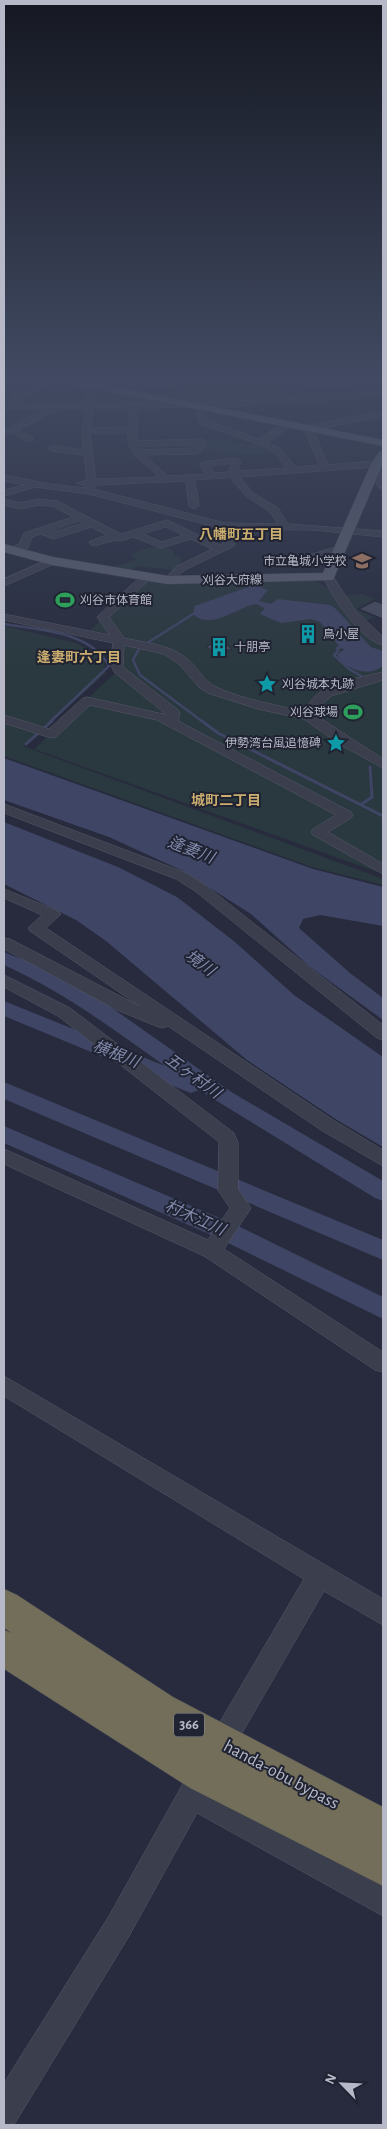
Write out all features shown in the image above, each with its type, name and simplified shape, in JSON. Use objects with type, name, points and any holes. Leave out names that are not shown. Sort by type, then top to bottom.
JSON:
[{"type":"highway","name":"handa-obu bypass","points":[[4,1607],[160,1710],[206,1771],[342,1808],[383,1826]]},
{"type":"highway","name":"handa-obu bypass","points":[[4,1648],[206,1771],[383,1866]]},
{"type":"main road","points":[[328,577],[348,547],[348,531],[373,476]]},
{"type":"main road","name":"刈谷大府線","points":[[8,550],[52,561],[146,578],[168,580],[328,577]]},
{"type":"street","points":[[14,480],[20,476]]},
{"type":"street","points":[[90,476],[91,487]]},
{"type":"street","points":[[4,478],[75,490],[154,476]]},
{"type":"street","points":[[175,476],[190,478],[207,476]]},
{"type":"street","points":[[234,476],[250,494],[274,510],[286,527]]},
{"type":"street","points":[[190,478],[194,506]]},
{"type":"street","points":[[4,493],[37,485],[91,487],[177,514],[225,526],[286,527],[382,534]]},
{"type":"street","points":[[54,503],[75,490]]},
{"type":"street","points":[[4,502],[30,505],[38,502],[54,503],[122,538],[174,521],[177,514],[194,506],[248,526]]},
{"type":"street","points":[[26,517],[30,505]]},
{"type":"street","points":[[8,550],[24,546],[28,535],[82,517]]},
{"type":"street","points":[[42,530],[53,536],[92,523]]},
{"type":"street","points":[[167,523],[218,548]]},
{"type":"street","points":[[168,580],[181,568],[218,548],[230,544],[225,526]]},
{"type":"street","points":[[134,534],[161,545],[192,536]]},
{"type":"street","points":[[299,560],[348,547],[382,534]]},
{"type":"street","points":[[94,544],[116,536]]},
{"type":"street","points":[[4,583],[52,561]]},
{"type":"street","points":[[328,577],[335,592],[373,634],[383,642]]},
{"type":"street","points":[[146,578],[103,616],[119,640],[116,663],[118,669],[174,713],[171,722]]},
{"type":"street","points":[[4,617],[168,651],[183,661],[203,684],[219,692],[308,716],[344,741],[382,762]]},
{"type":"street","points":[[308,716],[314,713],[313,706],[327,693],[383,676]]},
{"type":"street","points":[[4,719],[51,734],[87,701],[161,717],[346,815],[318,832],[383,870]]},
{"type":"street","points":[[4,808],[181,876],[200,888],[383,1034]]},
{"type":"street","points":[[4,893],[53,914],[36,928],[327,1126],[383,1159]]},
{"type":"street","points":[[4,943],[123,1006],[194,1036]]},
{"type":"street","points":[[4,980],[64,1012],[227,1138],[229,1143],[228,1190],[241,1208],[212,1251],[4,1156]]},
{"type":"street","points":[[207,1248],[383,1363]]},
{"type":"street","points":[[4,1385],[383,1612]]},
{"type":"street","points":[[4,2112],[119,1926],[320,1574]]},
{"type":"street","points":[[206,1771],[383,1902]]},
{"type":"shaded area","points":[[159,546],[173,550],[174,556],[181,557],[181,561],[173,570],[136,566],[132,571],[112,567],[137,560],[130,555],[141,550]]},
{"type":"shaded area","points":[[145,578],[311,578],[335,593],[373,634],[383,642],[383,761],[381,762],[383,764],[383,874],[34,749],[117,671],[115,635],[90,630]]},
{"type":"shaded area","points":[[363,594],[375,599],[356,609],[374,617],[365,621],[342,595]]},
{"type":"shaded area","points":[[4,626],[76,643],[104,658],[105,674],[23,746],[383,879],[383,885],[312,867],[4,756]]},
{"type":"water","points":[[254,585],[268,590],[259,601],[271,604],[278,599],[330,605],[371,647],[383,651],[383,666],[377,670],[363,672],[344,664],[337,654],[344,650],[320,622],[311,619],[281,623],[260,614],[265,608],[256,604],[216,619],[200,619],[193,614],[195,606]]},
{"type":"water","name":"逢妻川","points":[[4,758],[313,869],[383,887],[383,926],[320,915],[303,919],[299,928],[350,973],[383,998],[383,1020],[309,966],[251,914],[183,871],[109,837],[4,800]]},
{"type":"water","name":"境川","points":[[4,822],[118,867],[177,897],[235,942],[294,995],[383,1057],[383,1147],[337,1120],[247,1060],[106,941],[76,920],[4,884]]},
{"type":"building","points":[[375,601],[383,604],[383,619],[359,609]]},
{"type":"building","name":"十朋亭","points":[[222,641],[232,649],[215,654],[206,646]]},
{"type":"waterway","points":[[144,645],[193,614]]},
{"type":"waterway","points":[[4,624],[48,631],[77,639],[100,654],[109,666],[50,722]]},
{"type":"waterway","points":[[140,647],[133,660],[140,675],[203,722]]},
{"type":"waterway","points":[[342,647],[337,648],[338,651],[334,655],[349,669],[361,676]]},
{"type":"waterway","points":[[26,744],[52,721]]},
{"type":"waterway","points":[[202,721],[218,733],[383,816]]},
{"type":"waterway","points":[[362,804],[372,797],[370,767]]},
{"type":"waterway","name":"五ヶ村川","points":[[4,958],[36,972],[98,1008],[225,1098],[383,1192]]},
{"type":"waterway","name":"横根川","points":[[4,1008],[191,1085]]},
{"type":"waterway","points":[[4,1090],[383,1250]]},
{"type":"waterway","name":"村木江川","points":[[4,1134],[228,1232],[383,1309]]},
{"type":"place","name":"市立亀城小学校","points":[[362,561]]},
{"type":"place","name":"刈谷市体育館","points":[[65,600]]},
{"type":"place","name":"鳥小屋","points":[[308,634]]},
{"type":"place","name":"十朋亭","points":[[219,647]]},
{"type":"place","name":"刈谷城本丸跡","points":[[267,684]]},
{"type":"place","name":"刈谷球場","points":[[353,712]]},
{"type":"place","name":"伊勢湾台風追憶碑","points":[[336,743]]},
{"type":"district","name":"八幡町五丁目","points":[[241,535]]},
{"type":"district","name":"逢妻町六丁目","points":[[79,658]]},
{"type":"district","name":"城町二丁目","points":[[226,801]]}]
